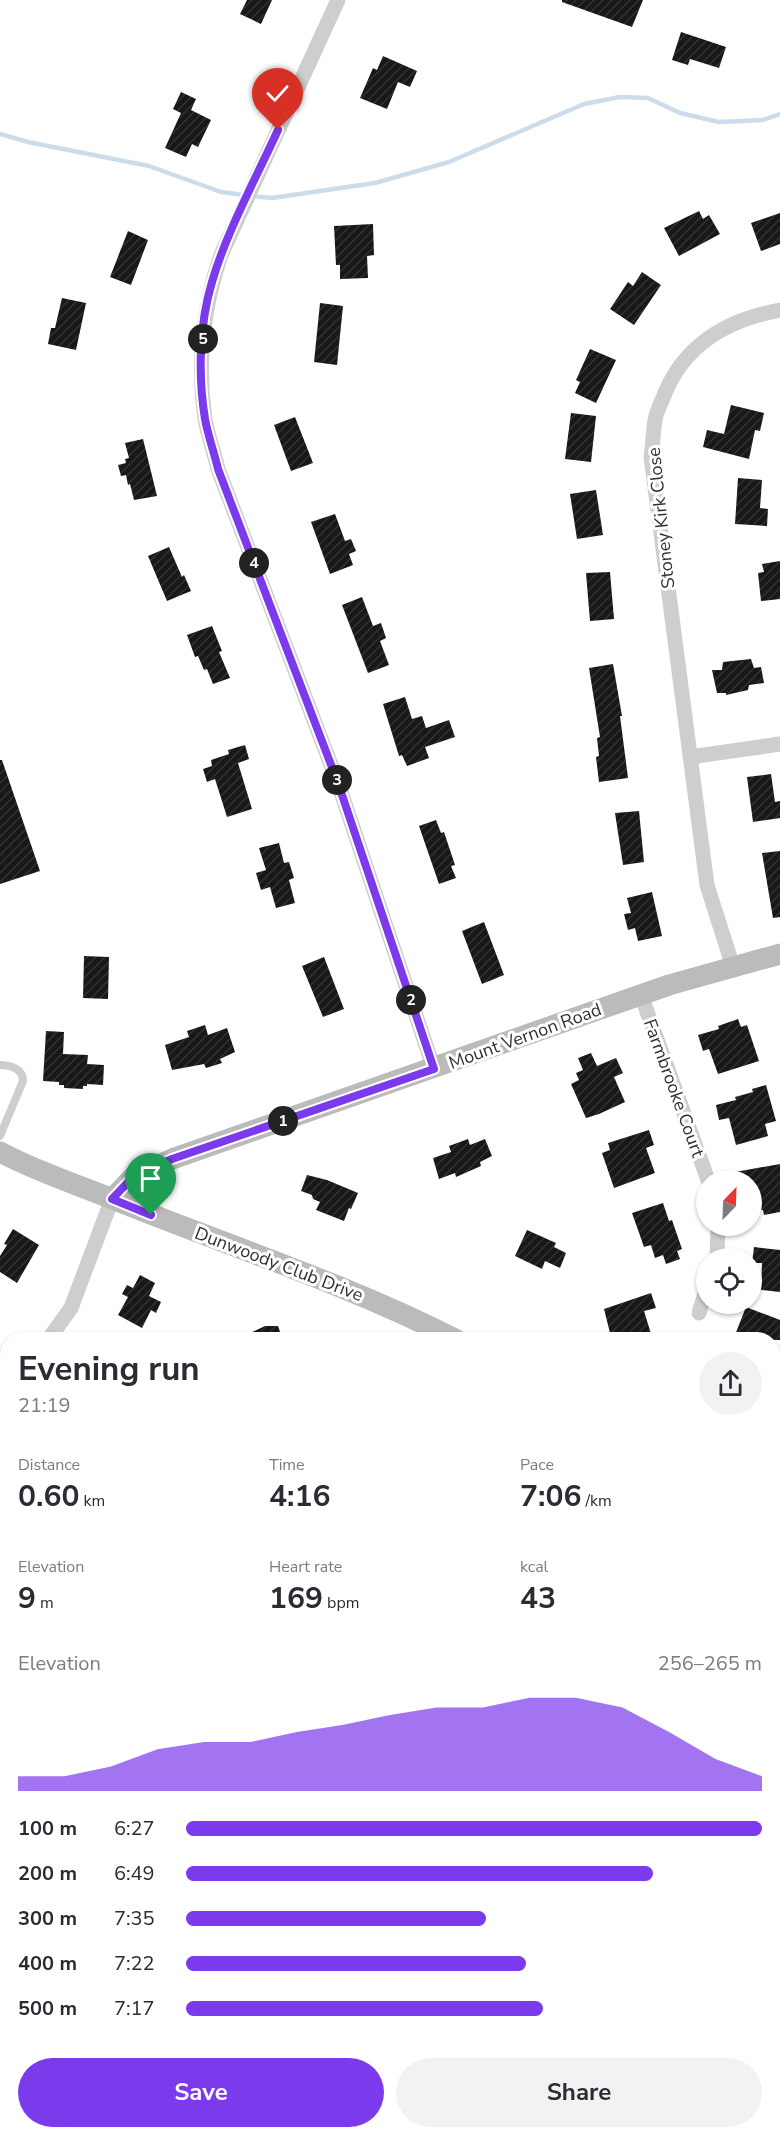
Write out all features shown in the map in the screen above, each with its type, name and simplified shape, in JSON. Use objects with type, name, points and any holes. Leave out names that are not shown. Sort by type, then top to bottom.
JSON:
[{"type":"main road","name":"Mount Vernon Road","points":[[112,1199],[134,1176],[172,1159],[669,985],[780,954]]},
{"type":"main road","name":"Dunwoody Club Drive","points":[[0,1152],[112,1199],[265,1256],[383,1305],[440,1332]]},
{"type":"street","points":[[338,0],[221,255],[205,311],[202,383],[206,420],[218,469],[338,783],[434,1069]]},
{"type":"street","name":"Stoney Kirk Close","points":[[733,967],[707,885],[651,457],[655,418],[669,382],[683,362],[700,344],[720,330],[739,320],[780,310]]},
{"type":"street","points":[[690,757],[780,744]]},
{"type":"street","name":"Farmbrooke Court","points":[[641,995],[704,1170]]},
{"type":"street","points":[[54,1332],[70,1308],[112,1199]]},
{"type":"lane","points":[[0,1065],[8,1065],[20,1071],[23,1081],[0,1136]]},
{"type":"building","points":[[247,0],[272,0],[261,24],[240,14]]},
{"type":"building","points":[[562,0],[643,0],[632,27],[562,2]]},
{"type":"building","points":[[681,32],[726,47],[719,68],[690,59],[688,65],[672,60]]},
{"type":"building","points":[[383,56],[417,71],[410,87],[398,82],[387,109],[360,98],[373,68],[377,70]]},
{"type":"building","points":[[181,92],[196,99],[191,110],[211,120],[198,147],[192,144],[186,157],[165,148],[181,113],[173,109]]},
{"type":"building","points":[[699,211],[703,219],[709,215],[720,234],[679,256],[664,228]]},
{"type":"building","points":[[780,213],[780,244],[761,251],[751,223]]},
{"type":"building","points":[[373,224],[374,255],[367,256],[368,278],[340,279],[340,265],[336,265],[334,226]]},
{"type":"building","points":[[128,231],[148,240],[131,285],[110,277]]},
{"type":"building","points":[[642,272],[661,285],[634,325],[610,309],[628,282],[633,286]]},
{"type":"building","points":[[62,298],[86,303],[76,350],[48,344],[51,328],[55,328]]},
{"type":"building","points":[[320,303],[343,306],[337,365],[314,362]]},
{"type":"building","points":[[590,349],[616,360],[596,403],[575,393],[580,382],[576,380]]},
{"type":"building","points":[[731,405],[764,413],[760,431],[755,430],[749,459],[703,447],[707,430],[724,434]]},
{"type":"building","points":[[571,413],[596,416],[591,462],[565,459]]},
{"type":"building","points":[[295,417],[313,463],[291,471],[274,425]]},
{"type":"building","points":[[143,439],[157,496],[134,500],[126,475],[121,476],[118,465],[126,463],[125,459],[129,458],[125,443]]},
{"type":"building","points":[[738,478],[762,480],[760,508],[768,509],[767,526],[735,524]]},
{"type":"building","points":[[596,490],[603,535],[577,539],[570,494]]},
{"type":"building","points":[[335,514],[345,541],[351,539],[356,551],[349,554],[353,565],[330,574],[311,522]]},
{"type":"building","points":[[169,547],[191,591],[167,601],[148,556]]},
{"type":"building","points":[[780,561],[780,599],[761,601],[758,573],[764,572],[762,564]]},
{"type":"building","points":[[610,572],[614,619],[590,621],[586,573]]},
{"type":"building","points":[[362,597],[373,626],[381,623],[386,638],[380,641],[389,665],[368,673],[342,605]]},
{"type":"building","points":[[212,626],[222,651],[219,652],[230,678],[213,684],[207,669],[204,670],[198,656],[195,657],[187,635]]},
{"type":"building","points":[[751,659],[754,668],[761,667],[764,683],[749,685],[748,690],[726,695],[726,693],[717,693],[712,670],[722,670],[723,662]]},
{"type":"building","points":[[613,664],[622,716],[620,716],[628,778],[599,782],[596,757],[599,756],[597,738],[600,737],[589,668]]},
{"type":"building","points":[[405,697],[412,719],[422,716],[426,728],[449,720],[455,737],[425,747],[429,758],[407,766],[402,755],[399,756],[383,704]]},
{"type":"building","points":[[245,745],[249,759],[238,763],[252,809],[227,817],[215,779],[207,782],[203,769],[212,766],[211,760],[229,754],[228,750]]},
{"type":"building","points":[[0,760],[2,760],[40,871],[0,884]]},
{"type":"building","points":[[771,774],[775,802],[780,801],[780,818],[753,822],[747,777]]},
{"type":"building","points":[[639,811],[644,862],[623,865],[615,813]]},
{"type":"building","points":[[436,820],[441,833],[444,832],[455,865],[451,866],[456,878],[439,884],[419,826]]},
{"type":"building","points":[[279,843],[284,863],[289,862],[294,878],[289,880],[295,903],[276,908],[270,887],[261,890],[256,873],[266,870],[259,848]]},
{"type":"building","points":[[780,851],[780,917],[773,918],[762,853]]},
{"type":"building","points":[[652,892],[662,936],[638,941],[635,928],[628,930],[624,914],[631,913],[627,898]]},
{"type":"building","points":[[484,922],[504,975],[482,984],[462,931]]},
{"type":"building","points":[[84,956],[109,957],[108,999],[83,998]]},
{"type":"building","points":[[324,957],[344,1009],[323,1017],[302,966]]},
{"type":"building","points":[[738,1019],[741,1027],[747,1025],[759,1061],[718,1074],[709,1049],[703,1051],[698,1035],[719,1029],[718,1026]]},
{"type":"building","points":[[205,1025],[208,1035],[227,1028],[235,1052],[220,1059],[222,1063],[206,1068],[204,1064],[172,1070],[165,1045],[189,1037],[187,1031]]},
{"type":"building","points":[[46,1031],[64,1032],[63,1054],[88,1055],[87,1064],[104,1065],[103,1085],[87,1084],[83,1086],[83,1089],[64,1088],[64,1085],[59,1085],[59,1082],[43,1081]]},
{"type":"building","points":[[591,1053],[597,1066],[616,1058],[623,1073],[614,1077],[625,1102],[586,1118],[571,1084],[579,1080],[576,1073],[583,1070],[578,1058]]},
{"type":"building","points":[[766,1085],[776,1121],[765,1124],[768,1136],[736,1145],[729,1118],[719,1120],[716,1105],[736,1100],[735,1097],[753,1092],[752,1089]]},
{"type":"building","points":[[649,1130],[654,1145],[646,1148],[655,1173],[614,1188],[602,1153],[610,1150],[608,1143]]},
{"type":"building","points":[[468,1139],[470,1145],[485,1139],[492,1156],[480,1162],[481,1166],[456,1177],[455,1173],[439,1179],[433,1158],[451,1152],[449,1146]]},
{"type":"building","points":[[780,1164],[780,1212],[764,1215],[762,1170],[746,1170]]},
{"type":"building","points":[[307,1175],[327,1180],[358,1193],[344,1221],[316,1210],[320,1202],[313,1199],[312,1195],[301,1191]]},
{"type":"building","points":[[663,1203],[669,1221],[672,1220],[682,1249],[677,1251],[680,1259],[666,1264],[663,1255],[655,1258],[651,1245],[644,1247],[632,1213]]},
{"type":"building","points":[[13,1229],[39,1245],[17,1283],[0,1272],[0,1256]]},
{"type":"building","points":[[527,1230],[556,1243],[554,1247],[566,1253],[560,1268],[545,1261],[542,1269],[515,1256]]},
{"type":"building","points":[[754,1247],[780,1250],[780,1292],[762,1290],[762,1248]]},
{"type":"building","points":[[140,1275],[155,1283],[149,1296],[161,1302],[156,1313],[151,1310],[142,1328],[118,1315],[128,1297],[122,1294],[127,1285],[133,1288]]},
{"type":"building","points":[[651,1293],[656,1308],[644,1311],[650,1332],[610,1332],[604,1309]]},
{"type":"building","points":[[762,1313],[780,1320],[780,1332],[736,1332],[743,1314]]},
{"type":"building","points":[[265,1326],[278,1326],[280,1332],[252,1332]]},
{"type":"waterway","points":[[252,196],[272,198],[375,183],[449,162],[584,104],[620,97],[648,98],[680,113],[719,122],[763,120],[780,114]]},
{"type":"waterway","points":[[0,134],[28,142],[149,166],[221,192],[244,195]]},
{"type":"route","points":[[151,1215],[112,1199],[134,1176],[172,1159],[434,1069],[338,783],[218,469],[206,420],[201,371],[205,311],[221,255],[278,130]]}]
